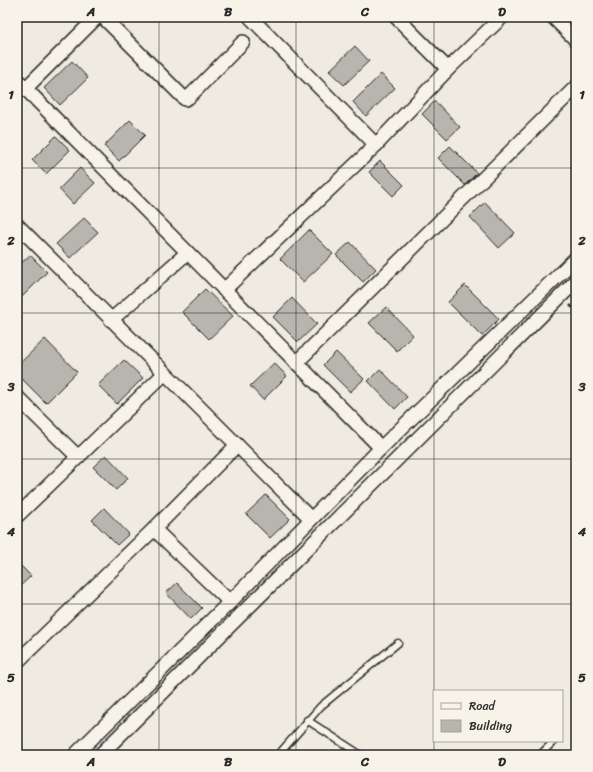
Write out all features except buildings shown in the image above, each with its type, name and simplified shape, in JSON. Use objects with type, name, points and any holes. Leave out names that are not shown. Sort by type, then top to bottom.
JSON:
[{"type":"street","points":[[97,17],[21,85],[381,448]]},
{"type":"street","points":[[103,17],[185,99],[189,98],[243,42]]},
{"type":"street","points":[[250,17],[376,145]]},
{"type":"street","points":[[396,17],[448,69]]},
{"type":"street","points":[[224,290],[376,145],[448,69],[502,17]]},
{"type":"street","points":[[553,17],[576,40]]},
{"type":"street","points":[[296,363],[576,87]]},
{"type":"street","points":[[17,226],[164,374],[312,519]]},
{"type":"street","points":[[111,320],[187,253]]},
{"type":"street","points":[[75,755],[230,602],[381,448],[576,258]]},
{"type":"street","points":[[100,755],[576,281]]},
{"type":"street","points":[[17,516],[164,374]]},
{"type":"street","points":[[17,397],[78,457]]},
{"type":"street","points":[[17,662],[154,529],[237,445]]},
{"type":"street","points":[[154,529],[230,602]]},
{"type":"lane","points":[[278,755],[307,720],[340,689],[398,643]]},
{"type":"lane","points":[[307,720],[361,755]]},
{"type":"lane","points":[[540,755],[553,742]]}]
